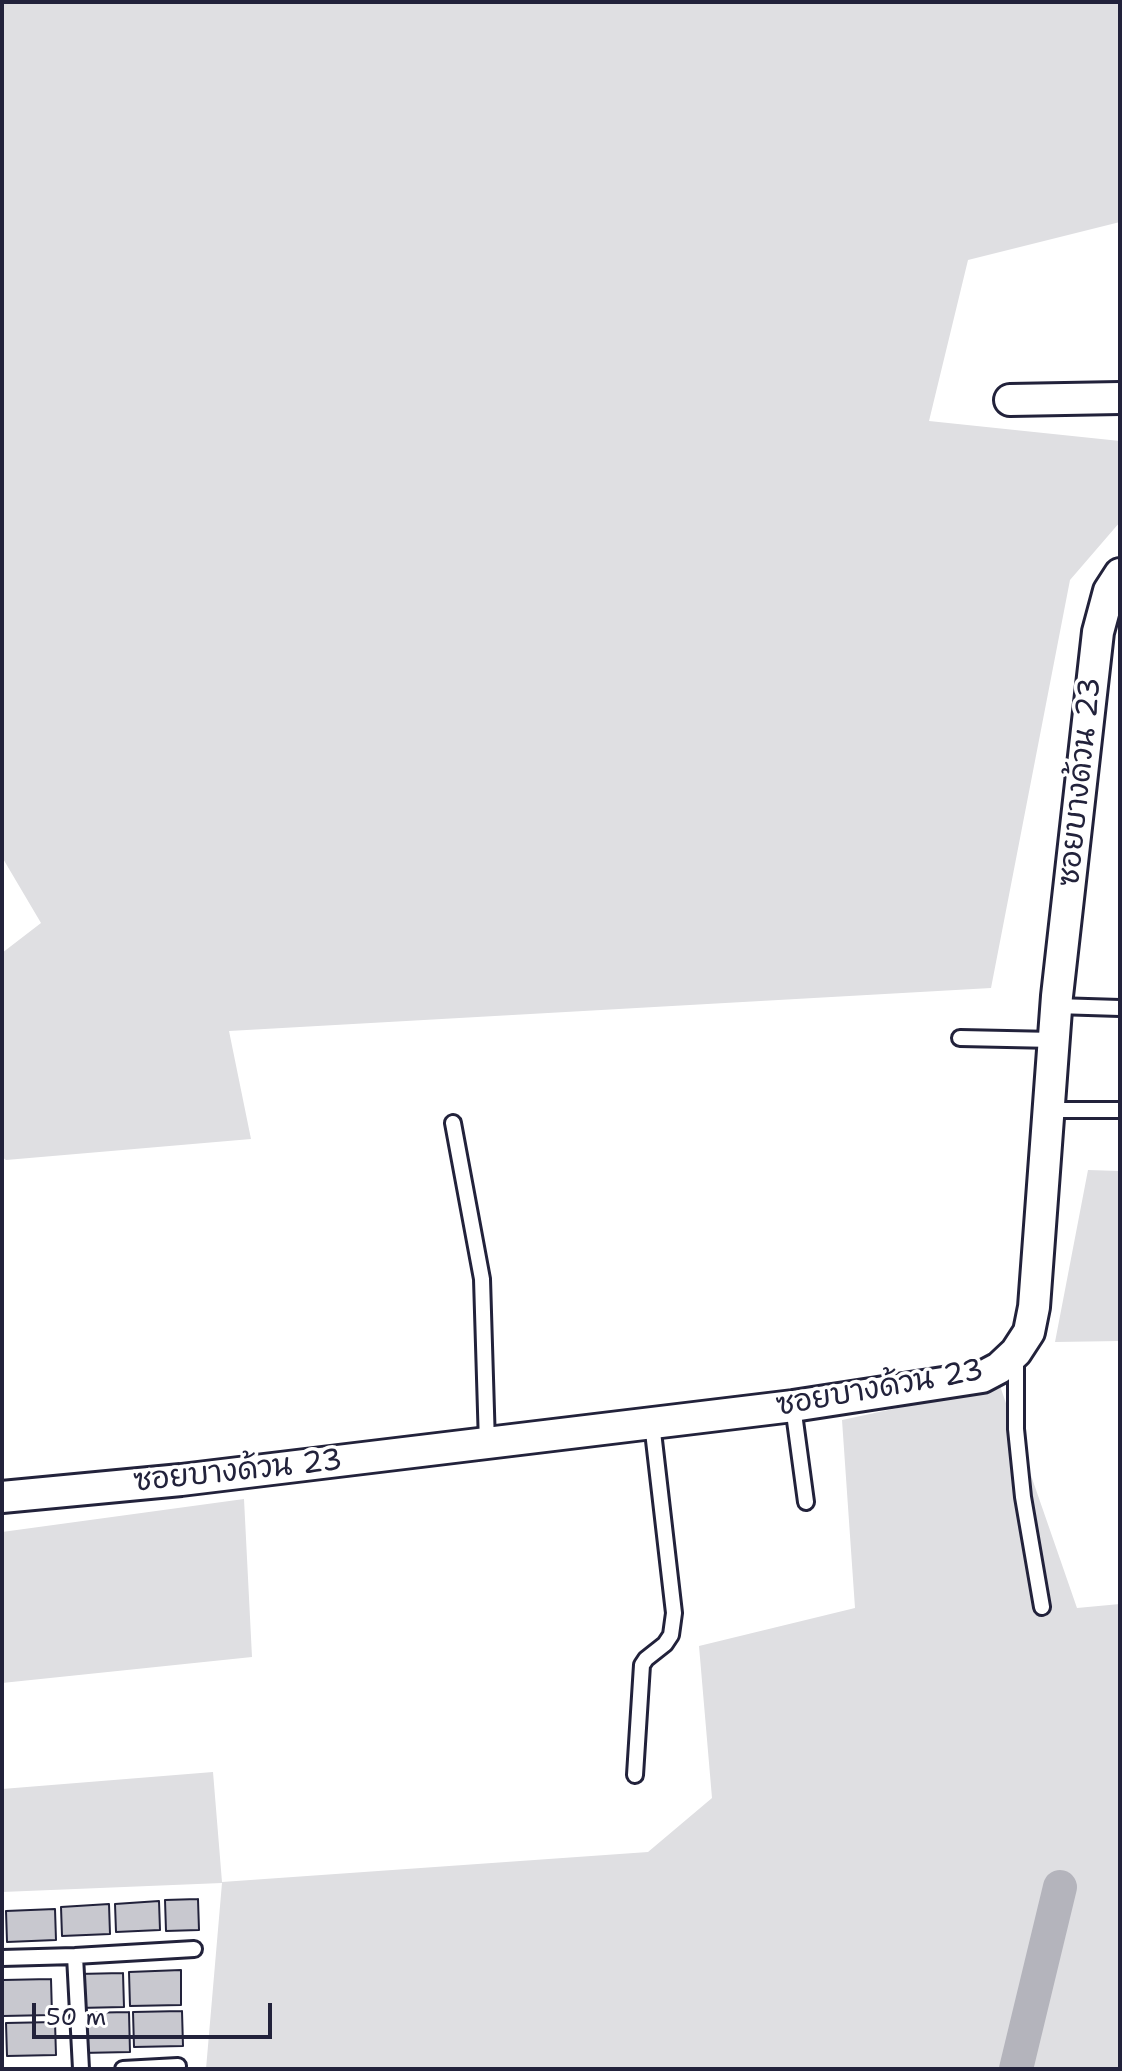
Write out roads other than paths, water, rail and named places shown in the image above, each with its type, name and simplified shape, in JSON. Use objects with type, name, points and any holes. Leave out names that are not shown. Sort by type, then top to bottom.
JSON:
[{"type":"street","points":[[1010,400],[1120,398]]},
{"type":"street","name":"ซอยบางด้วน 23","points":[[2,1497],[181,1480],[793,1406],[982,1377],[999,1368],[1016,1352],[1029,1332],[1034,1307],[1056,1006],[1098,632],[1109,591],[1120,574]]},
{"type":"lane","points":[[1056,1006],[1120,1008]]},
{"type":"lane","points":[[960,1038],[1054,1040]]},
{"type":"lane","points":[[1049,1110],[1120,1110]]},
{"type":"lane","points":[[453,1123],[482,1279],[487,1444]]},
{"type":"lane","points":[[1016,1352],[1016,1429],[1023,1497],[1042,1607]]},
{"type":"lane","points":[[793,1406],[806,1502]]},
{"type":"lane","points":[[635,1775],[642,1665],[671,1635],[674,1613],[652,1423]]},
{"type":"lane","points":[[2,1958],[194,1949]]},
{"type":"lane","points":[[75,1956],[81,2069]]},
{"type":"lane","points":[[123,2069],[178,2066]]},
{"type":"waterway","points":[[1016,2069],[1060,1887]]}]
